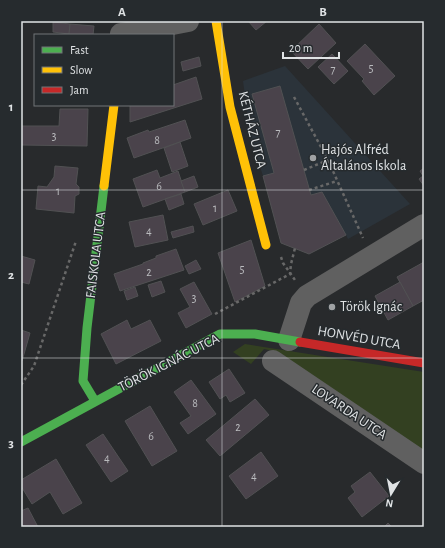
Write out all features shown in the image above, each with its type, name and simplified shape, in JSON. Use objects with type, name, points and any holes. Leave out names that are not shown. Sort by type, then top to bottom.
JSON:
[{"type":"street","points":[[122,30],[188,21]]},
{"type":"street","name":"KÉTHÁZ UTCA","points":[[216,21],[230,107],[266,245]]},
{"type":"street","name":"FAISKOLA UTCA","points":[[96,402],[83,381],[87,328],[114,106]]},
{"type":"street","points":[[288,340],[301,303],[307,296],[424,225]]},
{"type":"street","name":"TÖRÖK IGNÁC UTCA","points":[[21,442],[220,334],[240,333],[288,340]]},
{"type":"street","name":"HONVÉD UTCA","points":[[288,340],[424,363]]},
{"type":"street","name":"LOVARDA UTCA","points":[[273,361],[424,463]]},
{"type":"path","points":[[294,97],[328,160],[360,232]]},
{"type":"path","points":[[304,170],[328,160]]},
{"type":"path","points":[[309,190],[337,181]]},
{"type":"path","points":[[21,385],[34,366],[76,240]]},
{"type":"path","points":[[291,264],[295,248]]},
{"type":"shaded area","name":"Hajós Alfréd Általános Iskola","points":[[285,66],[410,204],[348,239],[346,235],[309,254],[281,243],[263,176],[251,139],[243,81]]},
{"type":"green space","points":[[245,344],[424,372],[424,451],[278,352],[264,349],[251,364],[233,352]]},
{"type":"building","points":[[248,21],[267,21],[256,30]]},
{"type":"building","points":[[53,22],[70,24],[69,34],[53,32]]},
{"type":"building","points":[[70,24],[94,26],[93,34],[69,34]]},
{"type":"building","points":[[319,24],[336,43],[308,69],[291,51]]},
{"type":"building","points":[[365,44],[395,76],[374,95],[362,81],[364,79],[347,61]]},
{"type":"building","points":[[332,54],[348,71],[334,84],[318,67]]},
{"type":"building","points":[[199,57],[201,66],[183,71],[181,62]]},
{"type":"building","points":[[196,77],[202,99],[130,122],[130,106],[174,106],[174,85]]},
{"type":"building","points":[[280,86],[311,195],[322,192],[346,235],[309,254],[281,243],[263,176],[274,173],[252,94]]},
{"type":"building","points":[[60,109],[88,109],[87,146],[21,145],[21,126],[59,126]]},
{"type":"building","points":[[185,120],[191,138],[134,158],[127,138],[148,130],[149,132]]},
{"type":"building","points":[[180,142],[188,166],[172,172],[164,148]]},
{"type":"building","points":[[55,166],[78,168],[76,184],[79,187],[79,194],[75,196],[74,213],[36,209],[38,186],[47,187],[54,177]]},
{"type":"building","points":[[424,168],[424,186],[419,179],[423,176],[420,171]]},
{"type":"building","points":[[157,170],[160,178],[178,171],[185,192],[143,207],[133,179]]},
{"type":"building","points":[[194,176],[198,187],[185,192],[181,181]]},
{"type":"building","points":[[228,190],[237,211],[203,225],[194,204]]},
{"type":"building","points":[[181,194],[184,204],[169,210],[165,199]]},
{"type":"building","points":[[163,215],[168,240],[135,247],[129,222]]},
{"type":"building","points":[[193,226],[194,232],[173,238],[171,232]]},
{"type":"building","points":[[251,240],[265,286],[235,302],[218,253]]},
{"type":"building","points":[[176,249],[184,270],[120,291],[114,274],[143,264],[156,258],[156,256]]},
{"type":"building","points":[[21,256],[35,260],[29,284],[21,282]]},
{"type":"building","points":[[196,260],[201,269],[189,274],[185,266]]},
{"type":"building","points":[[424,262],[424,300],[413,306],[397,277]]},
{"type":"building","points":[[161,281],[165,292],[152,297],[148,285]]},
{"type":"building","points":[[194,282],[212,314],[186,328],[178,313],[190,307],[180,289]]},
{"type":"building","points":[[400,282],[413,306],[388,320],[375,296]]},
{"type":"building","points":[[135,287],[138,296],[127,300],[124,291]]},
{"type":"building","points":[[127,320],[131,329],[150,320],[161,341],[116,364],[101,334]]},
{"type":"building","points":[[21,330],[30,333],[22,361],[21,361]]},
{"type":"building","points":[[229,369],[245,393],[230,402],[226,395],[220,399],[209,382]]},
{"type":"building","points":[[191,380],[216,414],[188,434],[180,423],[191,416],[174,392]]},
{"type":"building","points":[[255,399],[269,415],[220,456],[206,440]]},
{"type":"building","points":[[150,406],[177,451],[152,466],[125,421]]},
{"type":"building","points":[[103,434],[128,471],[111,482],[86,445]]},
{"type":"building","points":[[261,452],[278,476],[246,499],[229,476]]},
{"type":"building","points":[[56,459],[82,503],[63,514],[50,492],[32,504],[21,486],[21,480]]},
{"type":"building","points":[[370,472],[389,496],[362,517],[348,498],[355,492],[351,486]]},
{"type":"building","points":[[28,508],[38,527],[21,527],[21,511]]},
{"type":"building","points":[[388,523],[392,527],[384,527]]},
{"type":"traffic: fast","points":[[95,401],[83,381],[87,328],[104,186]]},
{"type":"traffic: fast","points":[[21,442],[220,334],[255,334],[300,342]]},
{"type":"traffic: slow","points":[[216,21],[230,107],[266,245]]},
{"type":"traffic: slow","points":[[104,186],[114,106]]},
{"type":"traffic: jam","points":[[300,342],[424,363]]},
{"type":"place","name":"Hajós Alfréd Általános Iskola","points":[[313,158]]},
{"type":"place","name":"Török Ignác","points":[[332,307]]}]
